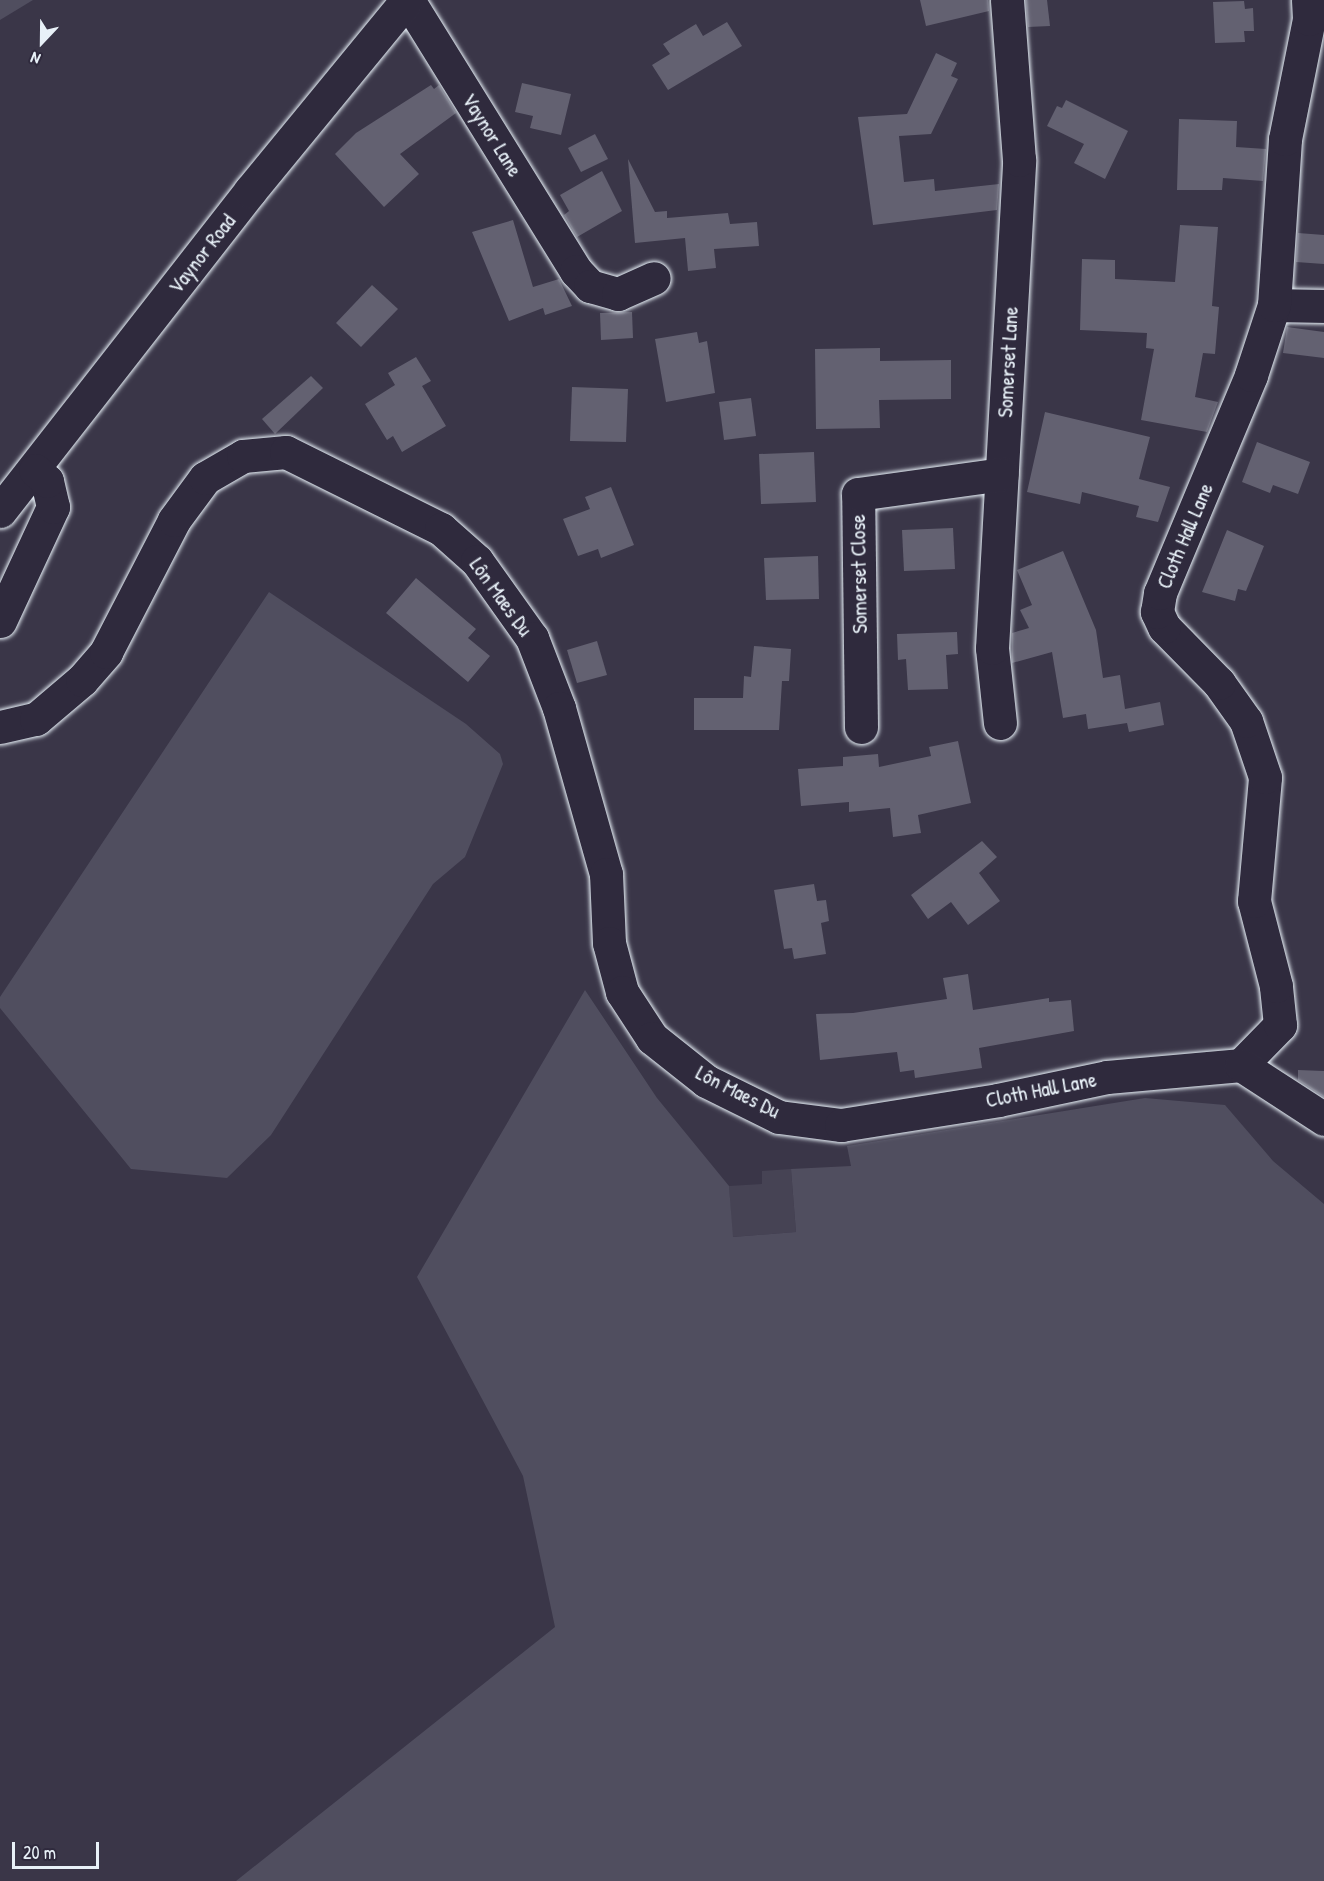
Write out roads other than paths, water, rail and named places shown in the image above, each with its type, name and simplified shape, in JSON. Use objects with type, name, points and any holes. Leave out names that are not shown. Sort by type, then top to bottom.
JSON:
[{"type":"street","name":"Vaynor Lane","points":[[407,0],[576,271],[590,286],[618,294],[654,278]]},
{"type":"street","name":"Vaynor Road","points":[[0,511],[35,470],[250,190],[407,0]]},
{"type":"street","name":"Somerset Lane","points":[[1000,723],[992,648],[1019,160],[1007,0]]},
{"type":"street","name":"Cloth Hall Lane","points":[[841,1125],[998,1100],[1107,1077],[1241,1065],[1280,1025],[1276,986],[1254,901],[1265,777],[1246,721],[1219,683],[1164,627],[1157,612],[1160,593],[1251,375],[1274,305],[1284,140],[1310,19],[1308,0]]},
{"type":"street","points":[[1274,305],[1324,306]]},
{"type":"street","name":"Lôn Maes Du","points":[[0,727],[36,719],[82,680],[106,652],[174,520],[205,478],[243,456],[286,452],[297,457],[441,529],[477,561],[532,638],[559,708],[606,874],[609,943],[622,992],[652,1038],[706,1081],[779,1117],[841,1125]]},
{"type":"street","points":[[0,621],[53,507],[47,481],[35,470]]},
{"type":"street","name":"Somerset Close","points":[[861,727],[858,494],[1002,474]]},
{"type":"street","points":[[1241,1065],[1324,1119]]}]
